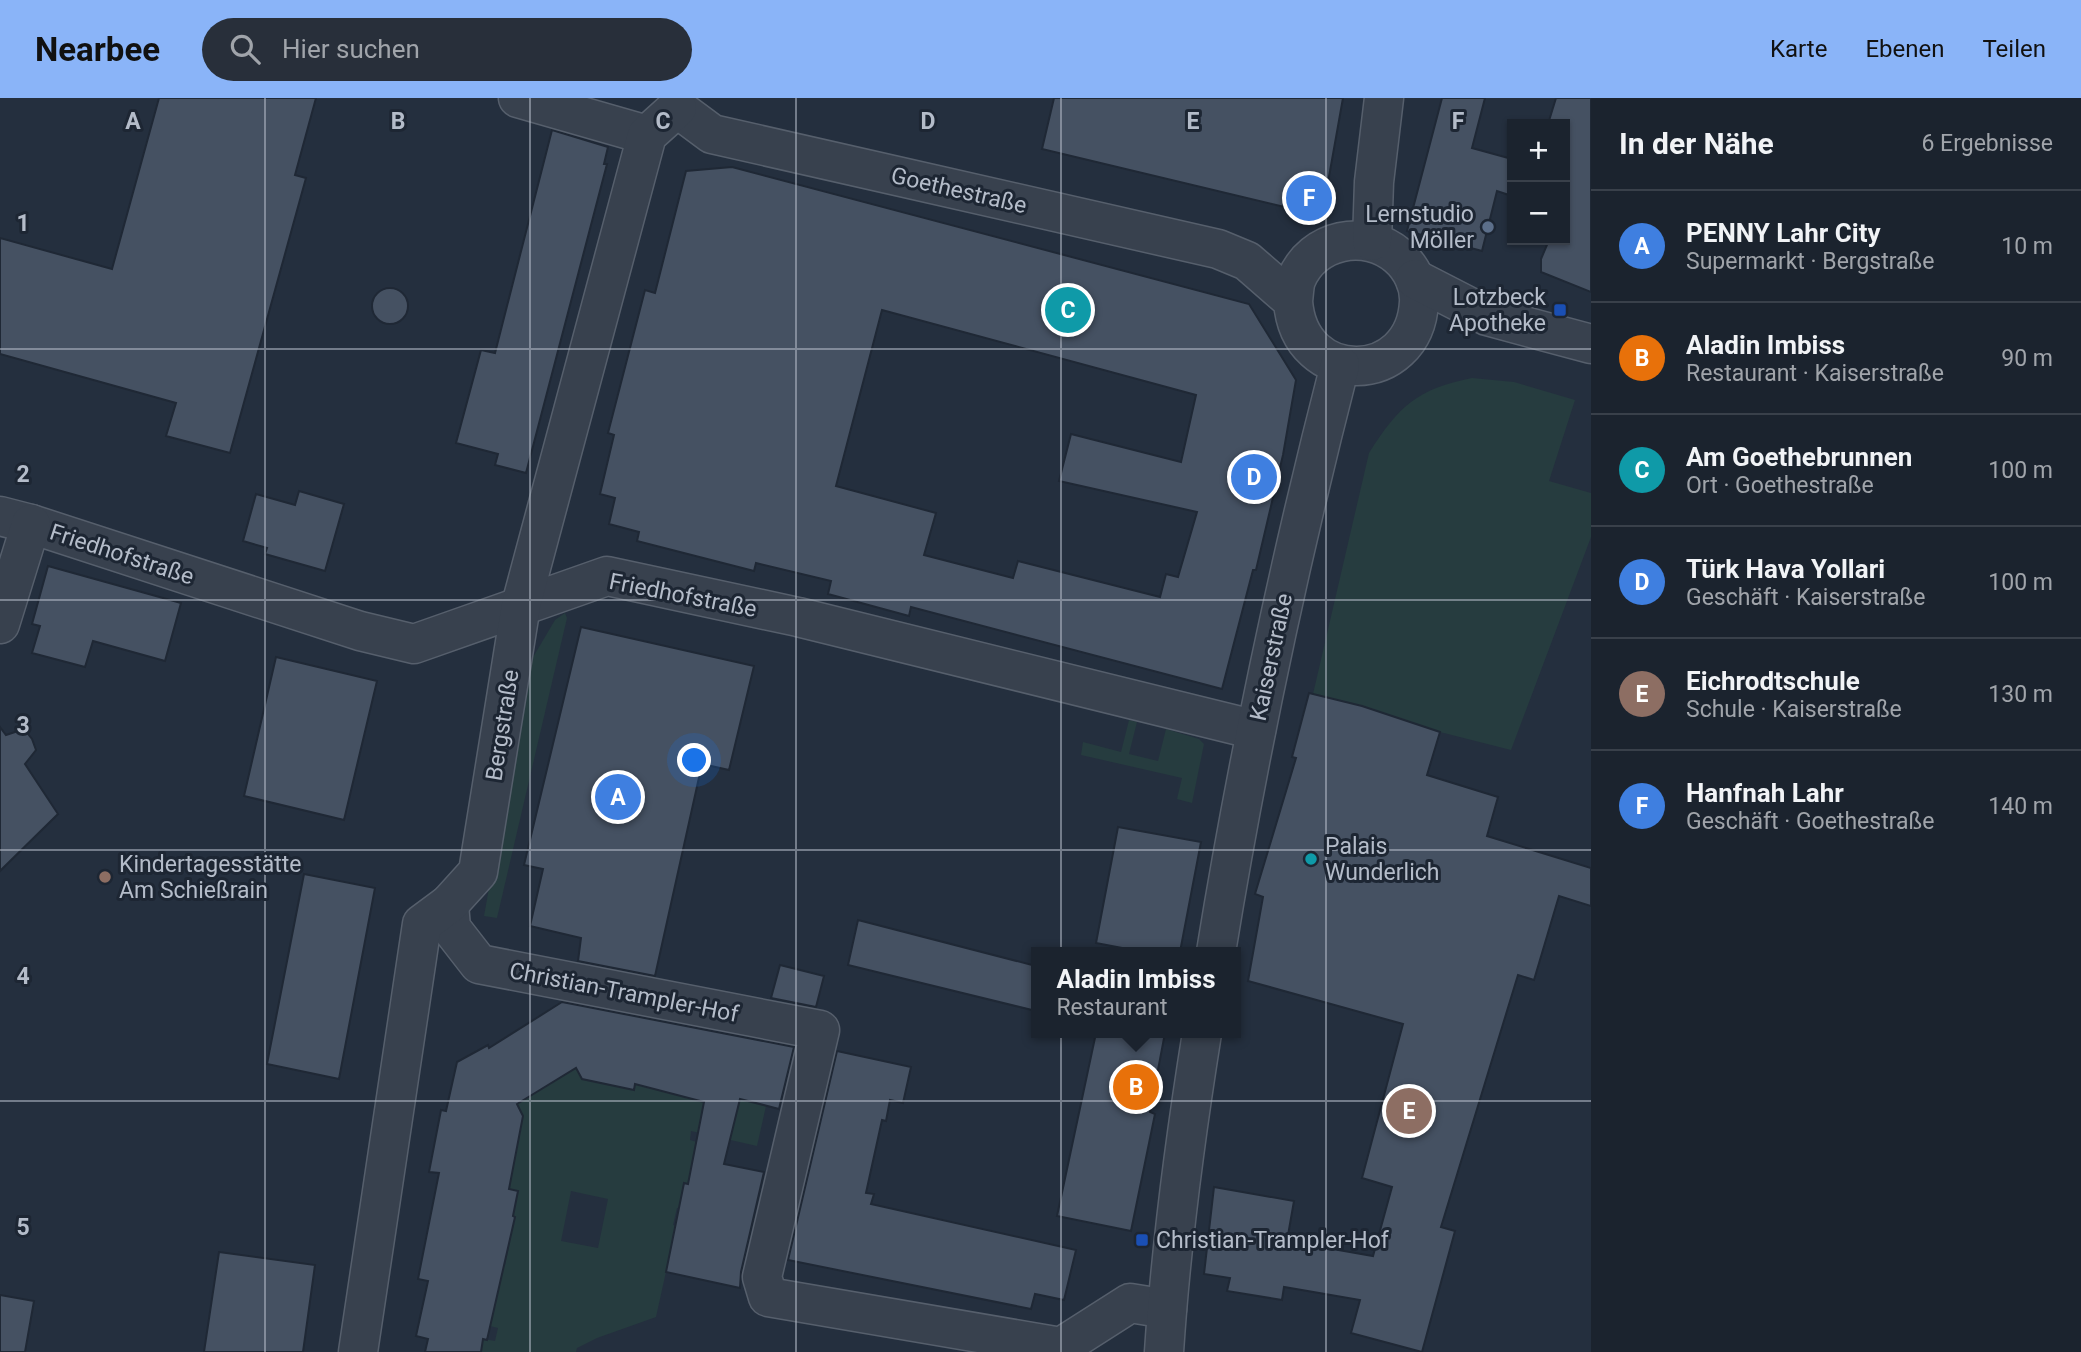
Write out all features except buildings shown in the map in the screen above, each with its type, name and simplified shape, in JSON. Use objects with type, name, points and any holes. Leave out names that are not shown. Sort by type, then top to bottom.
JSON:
[{"type":"street","points":[[518,98],[647,135],[676,103]]},
{"type":"street","points":[[1371,241],[1374,182],[1384,98]]},
{"type":"street","name":"Goethestraße","points":[[676,103],[712,134],[1218,249],[1247,261],[1293,301]]},
{"type":"street","name":"Bergstraße","points":[[358,1352],[422,924],[449,904],[478,872],[521,605],[647,135]]},
{"type":"street","points":[[1354,239],[1371,241],[1390,248],[1405,262],[1415,279],[1419,315],[1413,332],[1400,349],[1383,361],[1362,366],[1340,365],[1325,359],[1311,348],[1300,334],[1294,318],[1296,279],[1308,262],[1321,250],[1336,242],[1354,239]]},
{"type":"street","name":"Goethestraße","points":[[1247,261],[1308,262]]},
{"type":"street","points":[[1415,279],[1487,316],[1591,344]]},
{"type":"street","points":[[1413,332],[1487,316]]},
{"type":"street","name":"Kaiserstraße","points":[[1217,947],[1256,730],[1292,557],[1340,365]]},
{"type":"street","points":[[0,624],[15,520]]},
{"type":"street","name":"Friedhofstraße","points":[[15,520],[360,631],[414,644],[607,576],[798,617],[1256,730]]},
{"type":"street","name":"Christian-Trampler-Hof","points":[[449,904],[451,928],[479,964],[820,1030],[762,1277],[768,1297],[1061,1347],[1130,1303],[1167,1309]]},
{"type":"street","points":[[1164,1352],[1172,1241],[1201,1038]]},
{"type":"green space","points":[[1472,378],[1514,382],[1575,400],[1549,481],[1591,493],[1591,537],[1511,750],[1313,694],[1369,453],[1390,423],[1411,402],[1437,388]]},
{"type":"green space","points":[[565,613],[567,618],[497,918],[484,916],[529,664],[555,620]]},
{"type":"green space","points":[[1129,720],[1137,722],[1129,754],[1158,761],[1166,729],[1199,739],[1204,744],[1192,803],[1177,799],[1182,778],[1081,755],[1083,742],[1121,752]]},
{"type":"green space","points":[[576,1068],[579,1074],[605,1084],[634,1090],[636,1075],[737,1110],[740,1099],[766,1106],[757,1146],[691,1131],[690,1140],[697,1142],[695,1186],[683,1184],[682,1209],[677,1208],[673,1225],[686,1228],[671,1249],[656,1317],[597,1338],[577,1348],[576,1352],[481,1352],[483,1339],[495,1341],[498,1328],[474,1322],[491,1262],[505,1265],[515,1217],[504,1214],[515,1205],[518,1191],[505,1188],[520,1134],[513,1097]],"holes":[[[571,1191],[608,1199],[598,1248],[561,1241]]]},
{"type":"place","name":"Hanfnah Lahr","points":[[1309,198]]},
{"type":"place","name":"Lernstudio Möller","points":[[1488,227]]},
{"type":"place","name":"Am Goethebrunnen","points":[[1068,310]]},
{"type":"place","name":"Lotzbeck Apotheke","points":[[1560,310]]},
{"type":"place","name":"Türk Hava Yollari","points":[[1254,477]]},
{"type":"place","name":"PENNY Lahr City","points":[[618,797]]},
{"type":"place","name":"Palais Wunderlich","points":[[1311,859]]},
{"type":"place","name":"Kindertagesstätte Am Schießrain","points":[[105,877]]},
{"type":"place","name":"Aladin Imbiss","points":[[1136,1087]]},
{"type":"place","name":"Eichrodtschule","points":[[1409,1111]]},
{"type":"place","name":"Christian-Trampler-Hof","points":[[1142,1240]]}]
